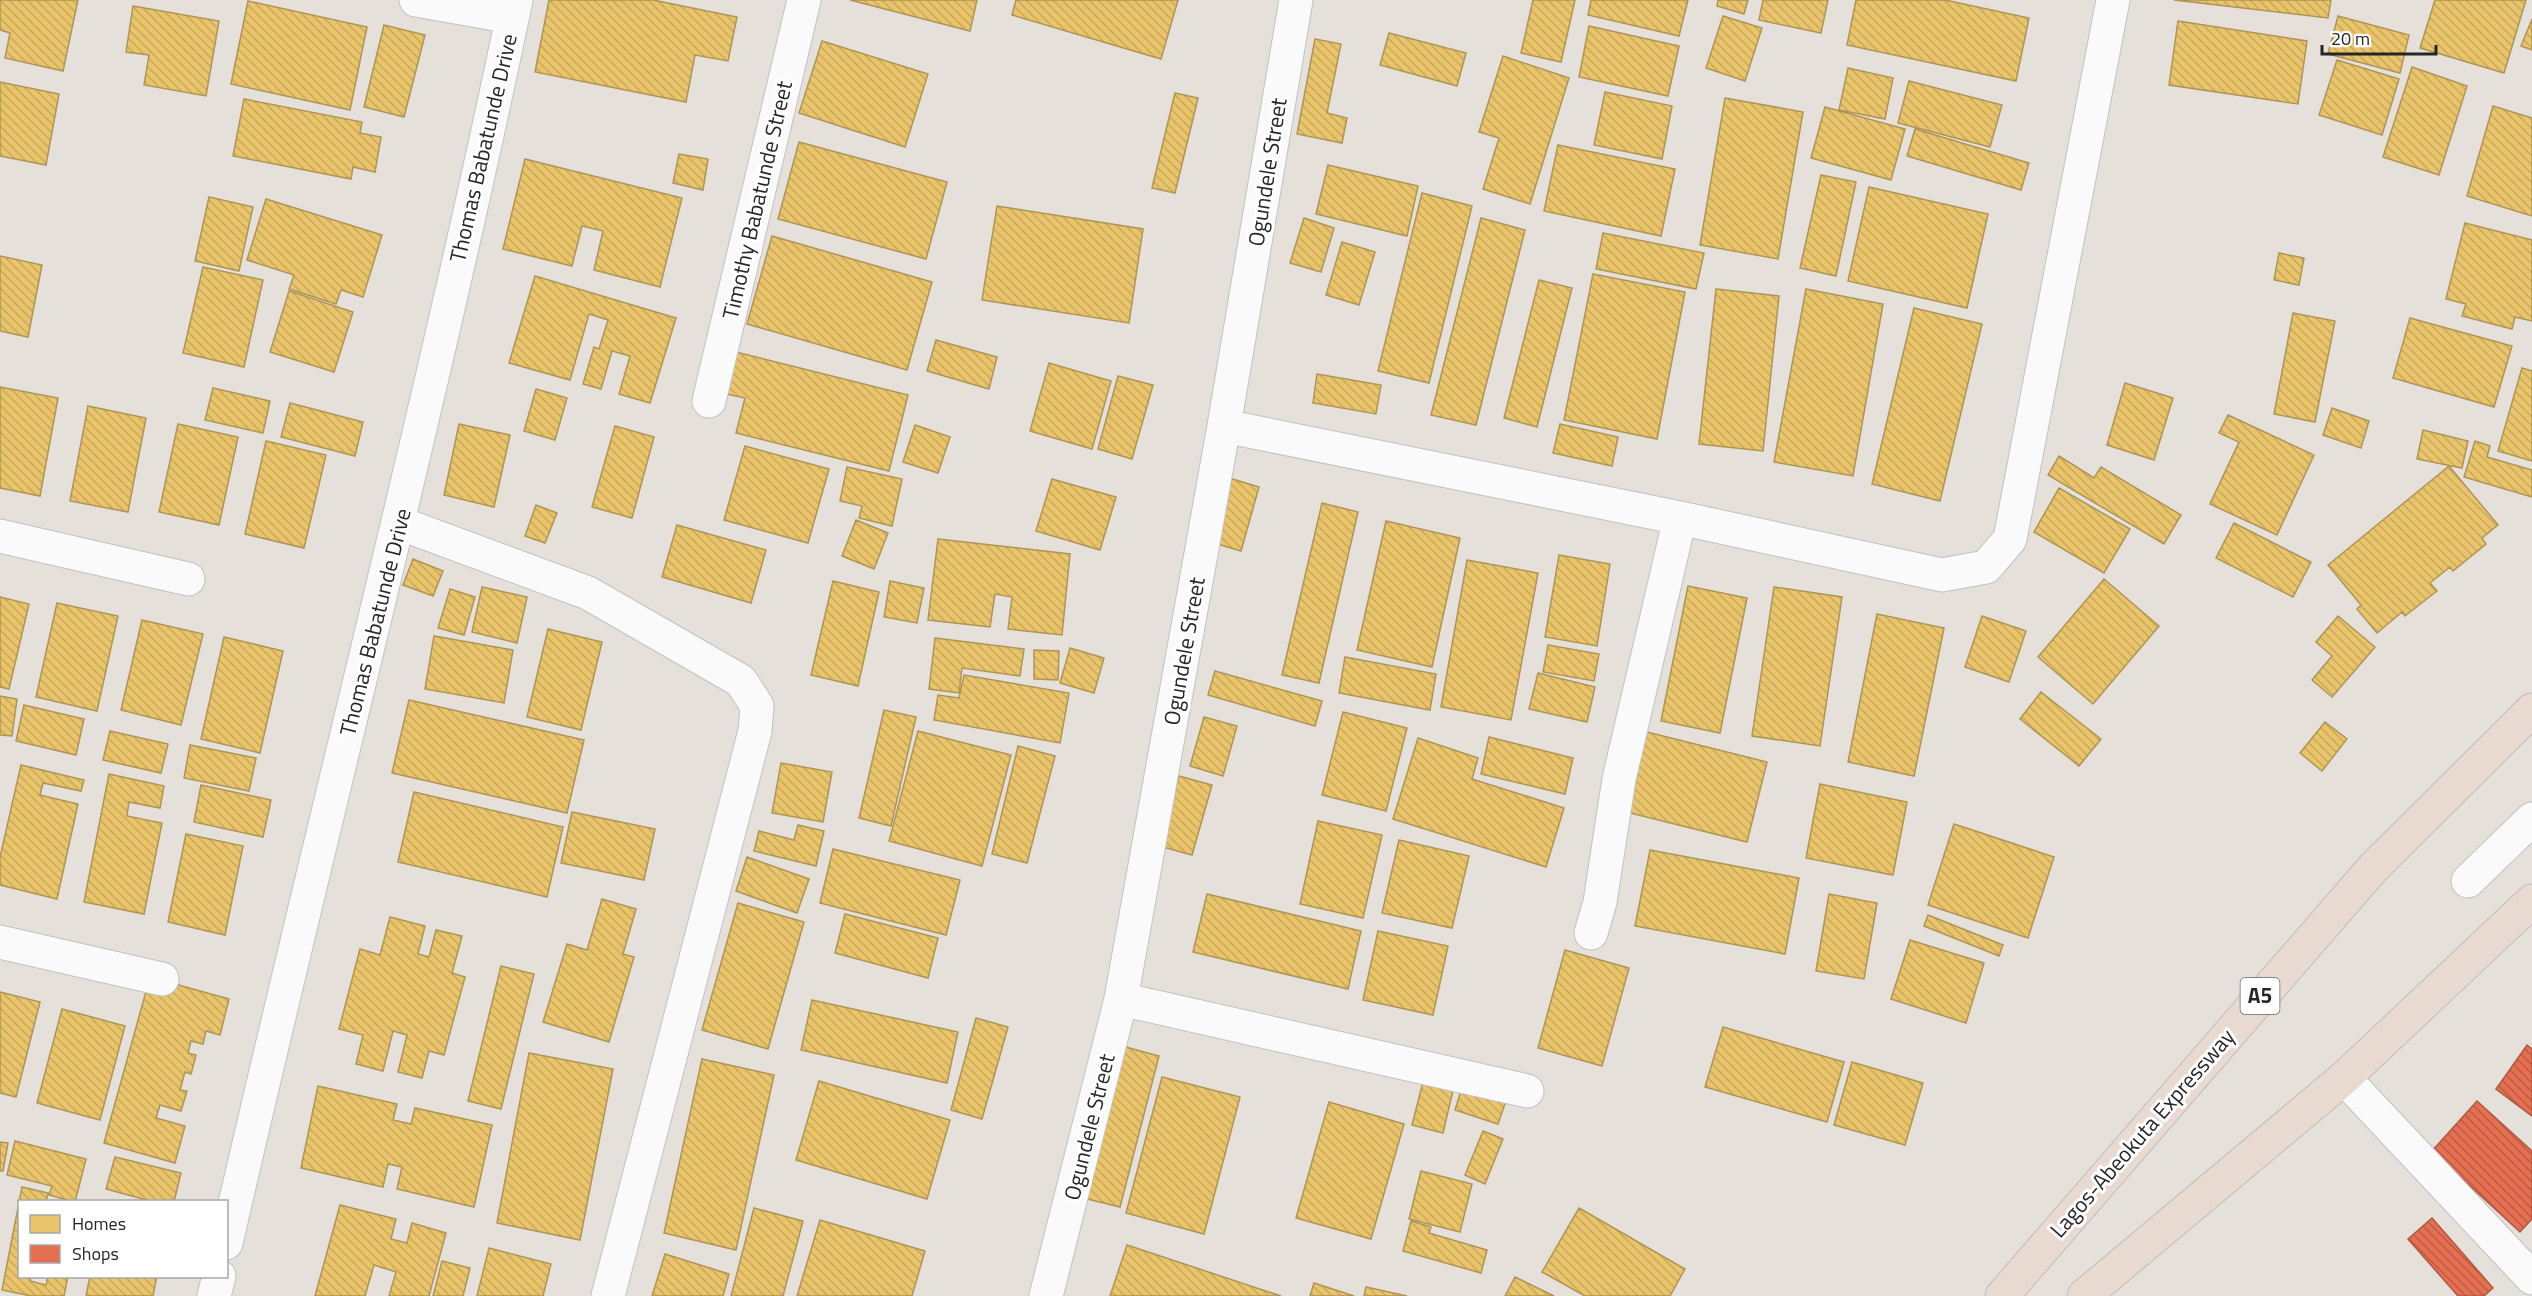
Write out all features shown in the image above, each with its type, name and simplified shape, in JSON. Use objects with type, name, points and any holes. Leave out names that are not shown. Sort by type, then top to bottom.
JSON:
[{"type":"highway","name":"Lagos-Abeokuta Expressway","points":[[2002,1296],[2373,868],[2532,710]]},
{"type":"highway","points":[[2084,1296],[2343,1078],[2532,901]]},
{"type":"street","points":[[416,0],[514,9]]},
{"type":"street","name":"Timothy Babatunde Street","points":[[709,401],[804,0]]},
{"type":"street","name":"Ogundele Street","points":[[1046,1296],[1121,999],[1224,426],[1296,0]]},
{"type":"street","points":[[1224,426],[1680,518],[1942,575],[1986,567],[2010,538],[2113,0]]},
{"type":"street","name":"Thomas Babatunde Drive","points":[[228,1234],[274,1035],[399,523],[514,9]]},
{"type":"street","points":[[1591,933],[1600,902],[1619,779],[1680,518]]},
{"type":"street","points":[[399,523],[588,593],[741,681],[757,706],[752,743],[608,1296]]},
{"type":"street","points":[[0,536],[188,579]]},
{"type":"street","points":[[2468,880],[2532,819]]},
{"type":"street","points":[[0,942],[162,979]]},
{"type":"street","points":[[1121,999],[1527,1091]]},
{"type":"street","points":[[2343,1078],[2532,1278]]},
{"type":"street","points":[[214,1296],[218,1278]]},
{"type":"building: Homes","points":[[0,0],[78,0],[63,71],[5,58],[10,33],[0,30]]},
{"type":"building: Homes","points":[[549,0],[653,0],[737,17],[728,61],[695,55],[686,102],[535,72]]},
{"type":"building: Homes","points":[[850,0],[977,0],[970,31]]},
{"type":"building: Homes","points":[[1016,0],[1178,0],[1161,59],[1012,15]]},
{"type":"building: Homes","points":[[1533,0],[1575,0],[1561,62],[1521,53]]},
{"type":"building: Homes","points":[[1591,0],[1688,0],[1679,36],[1588,15]]},
{"type":"building: Homes","points":[[1718,0],[1748,0],[1744,14],[1717,6]]},
{"type":"building: Homes","points":[[1763,0],[1828,0],[1821,33],[1759,20]]},
{"type":"building: Homes","points":[[1856,0],[1945,0],[2029,18],[2016,81],[1847,45]]},
{"type":"building: Homes","points":[[2174,0],[2331,0],[2328,18]]},
{"type":"building: Homes","points":[[2435,0],[2526,0],[2504,73],[2420,48]]},
{"type":"building: Homes","points":[[248,1],[367,27],[350,110],[231,84]]},
{"type":"building: Homes","points":[[133,6],[219,21],[206,96],[144,85],[149,55],[126,52]]},
{"type":"building: Homes","points":[[1723,16],[1762,28],[1745,81],[1706,68]]},
{"type":"building: Homes","points":[[2338,16],[2409,35],[2400,73],[2328,54]]},
{"type":"building: Homes","points":[[2532,19],[2532,50],[2521,46]]},
{"type":"building: Homes","points":[[2178,21],[2307,41],[2298,104],[2169,85]]},
{"type":"building: Homes","points":[[384,25],[425,35],[404,117],[364,107]]},
{"type":"building: Homes","points":[[1589,26],[1679,46],[1668,96],[1579,77]]},
{"type":"building: Homes","points":[[1389,33],[1466,53],[1457,86],[1380,65]]},
{"type":"building: Homes","points":[[1315,39],[1341,44],[1327,113],[1347,118],[1342,143],[1297,134]]},
{"type":"building: Homes","points":[[822,41],[928,74],[905,147],[799,113]]},
{"type":"building: Homes","points":[[1503,56],[1569,78],[1530,204],[1483,189],[1499,138],[1479,132]]},
{"type":"building: Homes","points":[[2337,60],[2399,79],[2382,135],[2319,115]]},
{"type":"building: Homes","points":[[2412,67],[2467,86],[2439,175],[2383,157]]},
{"type":"building: Homes","points":[[1848,68],[1893,78],[1885,119],[1839,110]]},
{"type":"building: Homes","points":[[1909,81],[2002,105],[1990,147],[1898,123]]},
{"type":"building: Homes","points":[[0,82],[59,94],[46,165],[0,156]]},
{"type":"building: Homes","points":[[1605,92],[1672,106],[1662,159],[1594,145]]},
{"type":"building: Homes","points":[[1175,93],[1198,98],[1175,193],[1152,188]]},
{"type":"building: Homes","points":[[1725,98],[1803,112],[1778,259],[1700,245]]},
{"type":"building: Homes","points":[[244,99],[362,122],[360,133],[381,137],[375,172],[353,167],[351,179],[233,156]]},
{"type":"building: Homes","points":[[2493,106],[2532,118],[2532,216],[2467,196]]},
{"type":"building: Homes","points":[[1825,107],[1905,129],[1891,180],[1811,158]]},
{"type":"building: Homes","points":[[1915,129],[2029,163],[2021,190],[1907,156]]},
{"type":"building: Homes","points":[[799,142],[947,182],[926,259],[778,219]]},
{"type":"building: Homes","points":[[1558,145],[1675,169],[1661,236],[1544,211]]},
{"type":"building: Homes","points":[[679,154],[708,159],[703,190],[673,183]]},
{"type":"building: Homes","points":[[525,159],[682,198],[660,287],[594,270],[603,231],[582,226],[572,266],[503,249]]},
{"type":"building: Homes","points":[[1328,165],[1418,186],[1407,236],[1316,214]]},
{"type":"building: Homes","points":[[1821,175],[1856,182],[1836,276],[1800,268]]},
{"type":"building: Homes","points":[[1869,187],[1988,214],[1967,308],[1848,281]]},
{"type":"building: Homes","points":[[1422,193],[1472,206],[1429,383],[1378,371]]},
{"type":"building: Homes","points":[[209,197],[253,207],[239,271],[195,261]]},
{"type":"building: Homes","points":[[266,199],[382,235],[363,297],[341,290],[336,304],[289,289],[294,275],[247,260]]},
{"type":"building: Homes","points":[[997,206],[1143,229],[1129,323],[982,300]]},
{"type":"building: Homes","points":[[1304,218],[1334,228],[1321,272],[1290,263]]},
{"type":"building: Homes","points":[[1481,218],[1525,230],[1476,425],[1431,415]]},
{"type":"building: Homes","points":[[2465,223],[2532,240],[2532,321],[2515,317],[2512,329],[2462,316],[2466,304],[2446,299]]},
{"type":"building: Homes","points":[[1603,233],[1704,253],[1696,289],[1596,269]]},
{"type":"building: Homes","points":[[772,236],[932,282],[907,370],[747,324]]},
{"type":"building: Homes","points":[[1342,242],[1375,252],[1359,305],[1326,295]]},
{"type":"building: Homes","points":[[2279,253],[2304,258],[2299,285],[2274,280]]},
{"type":"building: Homes","points":[[0,256],[42,265],[28,337],[0,331]]},
{"type":"building: Homes","points":[[203,267],[263,280],[244,367],[183,353]]},
{"type":"building: Homes","points":[[1593,274],[1685,292],[1657,439],[1564,420]]},
{"type":"building: Homes","points":[[535,276],[676,318],[650,403],[619,394],[630,356],[612,351],[601,389],[583,384],[594,347],[599,349],[608,320],[589,314],[570,380],[509,363]]},
{"type":"building: Homes","points":[[1539,280],[1572,288],[1537,427],[1504,418]]},
{"type":"building: Homes","points":[[1716,289],[1779,296],[1763,451],[1699,444]]},
{"type":"building: Homes","points":[[1806,289],[1883,304],[1853,476],[1774,462]]},
{"type":"building: Homes","points":[[289,291],[353,312],[334,372],[270,352]]},
{"type":"building: Homes","points":[[1914,308],[1982,324],[1940,501],[1872,484]]},
{"type":"building: Homes","points":[[2293,313],[2335,321],[2315,422],[2274,414]]},
{"type":"building: Homes","points":[[2410,318],[2512,346],[2494,407],[2393,378]]},
{"type":"building: Homes","points":[[936,340],[997,357],[989,389],[927,371]]},
{"type":"building: Homes","points":[[736,352],[908,395],[889,471],[736,433],[745,398],[726,394]]},
{"type":"building: Homes","points":[[1049,363],[1111,381],[1092,449],[1030,431]]},
{"type":"building: Homes","points":[[2522,368],[2532,371],[2532,461],[2498,451]]},
{"type":"building: Homes","points":[[1317,374],[1381,385],[1376,414],[1313,403]]},
{"type":"building: Homes","points":[[1118,376],[1153,385],[1132,459],[1098,449]]},
{"type":"building: Homes","points":[[2125,383],[2173,398],[2154,460],[2107,445]]},
{"type":"building: Homes","points":[[0,387],[58,398],[40,496],[0,488]]},
{"type":"building: Homes","points":[[213,388],[270,401],[263,433],[205,420]]},
{"type":"building: Homes","points":[[536,389],[567,398],[555,440],[524,431]]},
{"type":"building: Homes","points":[[290,403],[363,422],[355,456],[281,437]]},
{"type":"building: Homes","points":[[88,406],[146,418],[128,512],[70,501]]},
{"type":"building: Homes","points":[[2332,408],[2369,421],[2361,448],[2323,435]]},
{"type":"building: Homes","points":[[2228,415],[2314,455],[2277,535],[2210,504],[2239,442],[2219,433]]},
{"type":"building: Homes","points":[[178,424],[238,437],[219,525],[159,512]]},
{"type":"building: Homes","points":[[459,424],[510,435],[494,507],[444,495]]},
{"type":"building: Homes","points":[[1560,424],[1618,437],[1612,466],[1553,453]]},
{"type":"building: Homes","points":[[915,425],[950,437],[938,473],[903,462]]},
{"type":"building: Homes","points":[[615,426],[654,437],[632,518],[592,507]]},
{"type":"building: Homes","points":[[2423,430],[2468,441],[2462,468],[2417,459]]},
{"type":"building: Homes","points":[[266,441],[326,455],[304,548],[245,534]]},
{"type":"building: Homes","points":[[2475,441],[2490,446],[2487,457],[2532,470],[2532,497],[2464,477]]},
{"type":"building: Homes","points":[[745,446],[829,469],[808,543],[724,520]]},
{"type":"building: Homes","points":[[2059,456],[2094,478],[2101,467],[2181,515],[2164,544],[2048,475]]},
{"type":"building: Homes","points":[[2449,466],[2498,525],[2482,538],[2486,544],[2453,571],[2450,567],[2430,583],[2437,591],[2405,616],[2402,612],[2377,633],[2357,609],[2361,605],[2328,565]]},
{"type":"building: Homes","points":[[847,467],[902,479],[892,526],[859,518],[862,506],[840,501]]},
{"type":"building: Homes","points":[[1226,477],[1259,487],[1241,551],[1207,541]]},
{"type":"building: Homes","points":[[1052,479],[1116,497],[1100,550],[1036,531]]},
{"type":"building: Homes","points":[[2059,488],[2130,529],[2104,573],[2034,532]]},
{"type":"building: Homes","points":[[1322,503],[1358,512],[1319,683],[1282,675]]},
{"type":"building: Homes","points":[[536,505],[557,513],[545,543],[525,536]]},
{"type":"building: Homes","points":[[856,520],[888,533],[874,569],[842,556]]},
{"type":"building: Homes","points":[[1386,521],[1460,538],[1432,667],[1357,650]]},
{"type":"building: Homes","points":[[2234,523],[2311,562],[2293,597],[2216,558]]},
{"type":"building: Homes","points":[[677,525],[766,550],[751,603],[662,577]]},
{"type":"building: Homes","points":[[938,539],[1070,554],[1062,635],[1008,629],[1012,597],[995,594],[990,627],[928,620]]},
{"type":"building: Homes","points":[[1559,555],[1610,564],[1597,646],[1545,637]]},
{"type":"building: Homes","points":[[413,559],[443,571],[433,596],[403,585]]},
{"type":"building: Homes","points":[[1467,560],[1538,573],[1511,720],[1441,707]]},
{"type":"building: Homes","points":[[2104,579],[2159,626],[2093,704],[2038,657]]},
{"type":"building: Homes","points":[[833,581],[879,592],[858,686],[811,675]]},
{"type":"building: Homes","points":[[890,581],[924,588],[917,623],[884,617]]},
{"type":"building: Homes","points":[[1688,586],[1747,598],[1720,733],[1661,721]]},
{"type":"building: Homes","points":[[482,587],[527,597],[517,643],[472,632]]},
{"type":"building: Homes","points":[[1774,587],[1842,597],[1820,746],[1752,736]]},
{"type":"building: Homes","points":[[450,589],[475,597],[464,635],[438,628]]},
{"type":"building: Homes","points":[[0,597],[29,604],[9,689],[0,687]]},
{"type":"building: Homes","points":[[57,603],[118,616],[97,711],[36,697]]},
{"type":"building: Homes","points":[[1877,614],[1944,628],[1914,776],[1848,762]]},
{"type":"building: Homes","points":[[1982,616],[2026,631],[2009,682],[1965,667]]},
{"type":"building: Homes","points":[[2338,616],[2375,647],[2332,697],[2312,680],[2332,656],[2316,642]]},
{"type":"building: Homes","points":[[142,620],[203,634],[181,725],[121,710]]},
{"type":"building: Homes","points":[[548,629],[602,642],[581,730],[527,717]]},
{"type":"building: Homes","points":[[434,636],[513,650],[504,703],[425,689]]},
{"type":"building: Homes","points":[[224,637],[283,651],[260,753],[201,739]]},
{"type":"building: Homes","points":[[935,638],[1024,649],[1020,676],[962,668],[959,693],[929,689]]},
{"type":"building: Homes","points":[[1548,645],[1599,654],[1594,681],[1543,672]]},
{"type":"building: Homes","points":[[1070,648],[1104,658],[1094,693],[1060,683]]},
{"type":"building: Homes","points":[[1034,650],[1059,651],[1058,680],[1034,679]]},
{"type":"building: Homes","points":[[1345,657],[1436,674],[1430,710],[1339,693]]},
{"type":"building: Homes","points":[[1215,671],[1322,701],[1315,726],[1208,695]]},
{"type":"building: Homes","points":[[1538,673],[1595,687],[1587,722],[1529,709]]},
{"type":"building: Homes","points":[[964,675],[1069,693],[1060,743],[934,720],[938,695],[959,698]]},
{"type":"building: Homes","points":[[2041,692],[2101,739],[2079,766],[2020,719]]},
{"type":"building: Homes","points":[[0,696],[17,699],[12,736],[0,735]]},
{"type":"building: Homes","points":[[409,700],[584,740],[567,813],[392,773]]},
{"type":"building: Homes","points":[[24,705],[84,719],[76,755],[16,741]]},
{"type":"building: Homes","points":[[884,710],[916,717],[891,826],[859,818]]},
{"type":"building: Homes","points":[[1343,712],[1407,728],[1386,811],[1322,795]]},
{"type":"building: Homes","points":[[1204,717],[1237,726],[1223,776],[1190,766]]},
{"type":"building: Homes","points":[[2325,722],[2347,739],[2322,771],[2300,753]]},
{"type":"building: Homes","points":[[110,731],[168,744],[161,773],[103,760]]},
{"type":"building: Homes","points":[[918,731],[1011,755],[982,866],[889,841]]},
{"type":"building: Homes","points":[[1643,731],[1767,762],[1747,842],[1622,811]]},
{"type":"building: Homes","points":[[1489,737],[1573,758],[1565,794],[1481,774]]},
{"type":"building: Homes","points":[[1418,738],[1478,758],[1472,779],[1564,808],[1546,867],[1393,819]]},
{"type":"building: Homes","points":[[190,745],[256,758],[249,791],[184,778]]},
{"type":"building: Homes","points":[[1018,746],[1055,756],[1027,863],[992,854]]},
{"type":"building: Homes","points":[[781,763],[832,772],[823,822],[772,813]]},
{"type":"building: Homes","points":[[21,765],[84,780],[81,791],[43,783],[40,795],[78,804],[57,899],[0,885],[0,857]]},
{"type":"building: Homes","points":[[109,774],[164,786],[160,808],[129,802],[127,816],[162,823],[144,914],[84,902]]},
{"type":"building: Homes","points":[[1179,776],[1212,785],[1192,855],[1159,846]]},
{"type":"building: Homes","points":[[1820,784],[1907,802],[1893,875],[1806,858]]},
{"type":"building: Homes","points":[[201,785],[271,800],[263,837],[194,822]]},
{"type":"building: Homes","points":[[414,792],[563,827],[547,897],[398,862]]},
{"type":"building: Homes","points":[[572,812],[655,829],[644,880],[561,863]]},
{"type":"building: Homes","points":[[1318,821],[1382,835],[1363,918],[1300,904]]},
{"type":"building: Homes","points":[[1954,824],[2054,857],[2028,938],[1928,905]]},
{"type":"building: Homes","points":[[798,825],[824,831],[816,866],[754,851],[759,831],[794,840]]},
{"type":"building: Homes","points":[[186,834],[243,846],[225,935],[168,922]]},
{"type":"building: Homes","points":[[1399,840],[1469,856],[1452,928],[1382,913]]},
{"type":"building: Homes","points":[[833,849],[960,880],[946,935],[820,903]]},
{"type":"building: Homes","points":[[1650,850],[1799,878],[1785,954],[1635,926]]},
{"type":"building: Homes","points":[[747,857],[809,879],[797,913],[736,891]]},
{"type":"building: Homes","points":[[1207,894],[1361,931],[1348,989],[1193,952]]},
{"type":"building: Homes","points":[[1829,894],[1877,903],[1864,979],[1816,971]]},
{"type":"building: Homes","points":[[602,899],[636,909],[623,954],[634,957],[609,1042],[543,1022],[567,944],[587,950]]},
{"type":"building: Homes","points":[[738,903],[804,922],[768,1049],[702,1030]]},
{"type":"building: Homes","points":[[845,914],[938,938],[928,978],[835,953]]},
{"type":"building: Homes","points":[[1928,915],[2003,945],[1999,956],[1924,926]]},
{"type":"building: Homes","points":[[390,917],[425,926],[418,954],[429,957],[436,930],[462,936],[452,973],[465,977],[444,1055],[429,1051],[422,1078],[398,1072],[407,1035],[393,1031],[383,1071],[356,1064],[363,1035],[339,1029],[360,949],[380,955]]},
{"type":"building: Homes","points":[[1378,931],[1448,946],[1433,1015],[1363,1000]]},
{"type":"building: Homes","points":[[1910,940],[1984,963],[1966,1023],[1891,999]]},
{"type":"building: Homes","points":[[1565,950],[1629,968],[1602,1066],[1538,1048]]},
{"type":"building: Homes","points":[[501,966],[534,974],[501,1109],[468,1101]]},
{"type":"building: Homes","points":[[150,977],[229,999],[220,1035],[206,1031],[203,1044],[191,1041],[188,1053],[196,1055],[191,1074],[185,1072],[180,1090],[187,1091],[181,1111],[160,1105],[156,1118],[185,1126],[175,1163],[104,1143]]},
{"type":"building: Homes","points":[[0,992],[40,1002],[16,1097],[0,1093]]},
{"type":"building: Homes","points":[[812,1000],[958,1032],[947,1083],[801,1050]]},
{"type":"building: Homes","points":[[62,1009],[125,1026],[100,1120],[37,1103]]},
{"type":"building: Homes","points":[[976,1018],[1008,1027],[982,1119],[951,1110]]},
{"type":"building: Homes","points":[[1723,1027],[1844,1062],[1827,1122],[1705,1087]]},
{"type":"building: Homes","points":[[1122,1046],[1159,1056],[1120,1207],[1083,1198]]},
{"type":"building: Homes","points":[[529,1053],[613,1069],[580,1240],[497,1223]]},
{"type":"building: Homes","points":[[702,1059],[774,1075],[736,1250],[664,1233]]},
{"type":"building: Homes","points":[[1852,1062],[1923,1083],[1905,1145],[1834,1125]]},
{"type":"building: Homes","points":[[1425,1074],[1455,1082],[1443,1133],[1412,1125]]},
{"type":"building: Homes","points":[[1162,1077],[1240,1097],[1204,1234],[1126,1213]]},
{"type":"building: Homes","points":[[819,1081],[950,1120],[927,1199],[796,1160]]},
{"type":"building: Homes","points":[[1464,1081],[1508,1095],[1498,1124],[1455,1110]]},
{"type":"building: Homes","points":[[318,1086],[397,1104],[393,1120],[411,1124],[415,1108],[492,1125],[474,1207],[397,1189],[402,1167],[388,1164],[383,1187],[301,1168]]},
{"type":"building: Homes","points":[[1329,1102],[1404,1124],[1371,1239],[1296,1218]]},
{"type":"building: Homes","points":[[1483,1131],[1503,1139],[1485,1184],[1465,1175]]},
{"type":"building: Homes","points":[[15,1141],[86,1159],[76,1200],[49,1195],[52,1186],[7,1175]]},
{"type":"building: Homes","points":[[0,1142],[8,1143],[3,1171],[0,1171]]},
{"type":"building: Homes","points":[[115,1157],[181,1173],[174,1200],[147,1200],[106,1189]]},
{"type":"building: Homes","points":[[1421,1171],[1472,1184],[1460,1232],[1409,1219]]},
{"type":"building: Homes","points":[[22,1187],[48,1193],[46,1200],[19,1200]]},
{"type":"building: Homes","points":[[340,1205],[396,1219],[391,1239],[407,1243],[412,1223],[446,1233],[429,1296],[389,1296],[396,1272],[374,1265],[365,1296],[315,1296]]},
{"type":"building: Homes","points":[[18,1208],[18,1278],[31,1278],[30,1281],[46,1285],[48,1278],[68,1278],[64,1296],[31,1296],[2,1290]]},
{"type":"building: Homes","points":[[754,1208],[803,1221],[783,1296],[731,1296]]},
{"type":"building: Homes","points":[[1579,1208],[1685,1269],[1670,1296],[1585,1296],[1542,1272]]},
{"type":"building: Homes","points":[[820,1220],[925,1251],[912,1296],[797,1296]]},
{"type":"building: Homes","points":[[1411,1221],[1431,1227],[1429,1233],[1487,1250],[1481,1273],[1403,1251]]},
{"type":"building: Homes","points":[[1127,1245],[1281,1296],[1110,1296]]},
{"type":"building: Homes","points":[[489,1248],[551,1264],[543,1296],[477,1296]]},
{"type":"building: Homes","points":[[665,1254],[729,1274],[723,1296],[652,1296]]},
{"type":"building: Homes","points":[[442,1261],[470,1268],[463,1296],[433,1296]]},
{"type":"building: Homes","points":[[1515,1277],[1554,1296],[1505,1296]]},
{"type":"building: Homes","points":[[90,1278],[157,1278],[153,1296],[86,1296]]},
{"type":"building: Homes","points":[[1314,1283],[1354,1296],[1310,1296]]},
{"type":"building: Homes","points":[[1366,1287],[1407,1296],[1364,1296]]},
{"type":"building: Shops","points":[[2527,1045],[2532,1049],[2532,1116],[2496,1089]]},
{"type":"building: Shops","points":[[2477,1101],[2532,1151],[2532,1219],[2520,1232],[2432,1151]]},
{"type":"building: Shops","points":[[2432,1218],[2493,1288],[2484,1296],[2458,1296],[2408,1239]]}]
